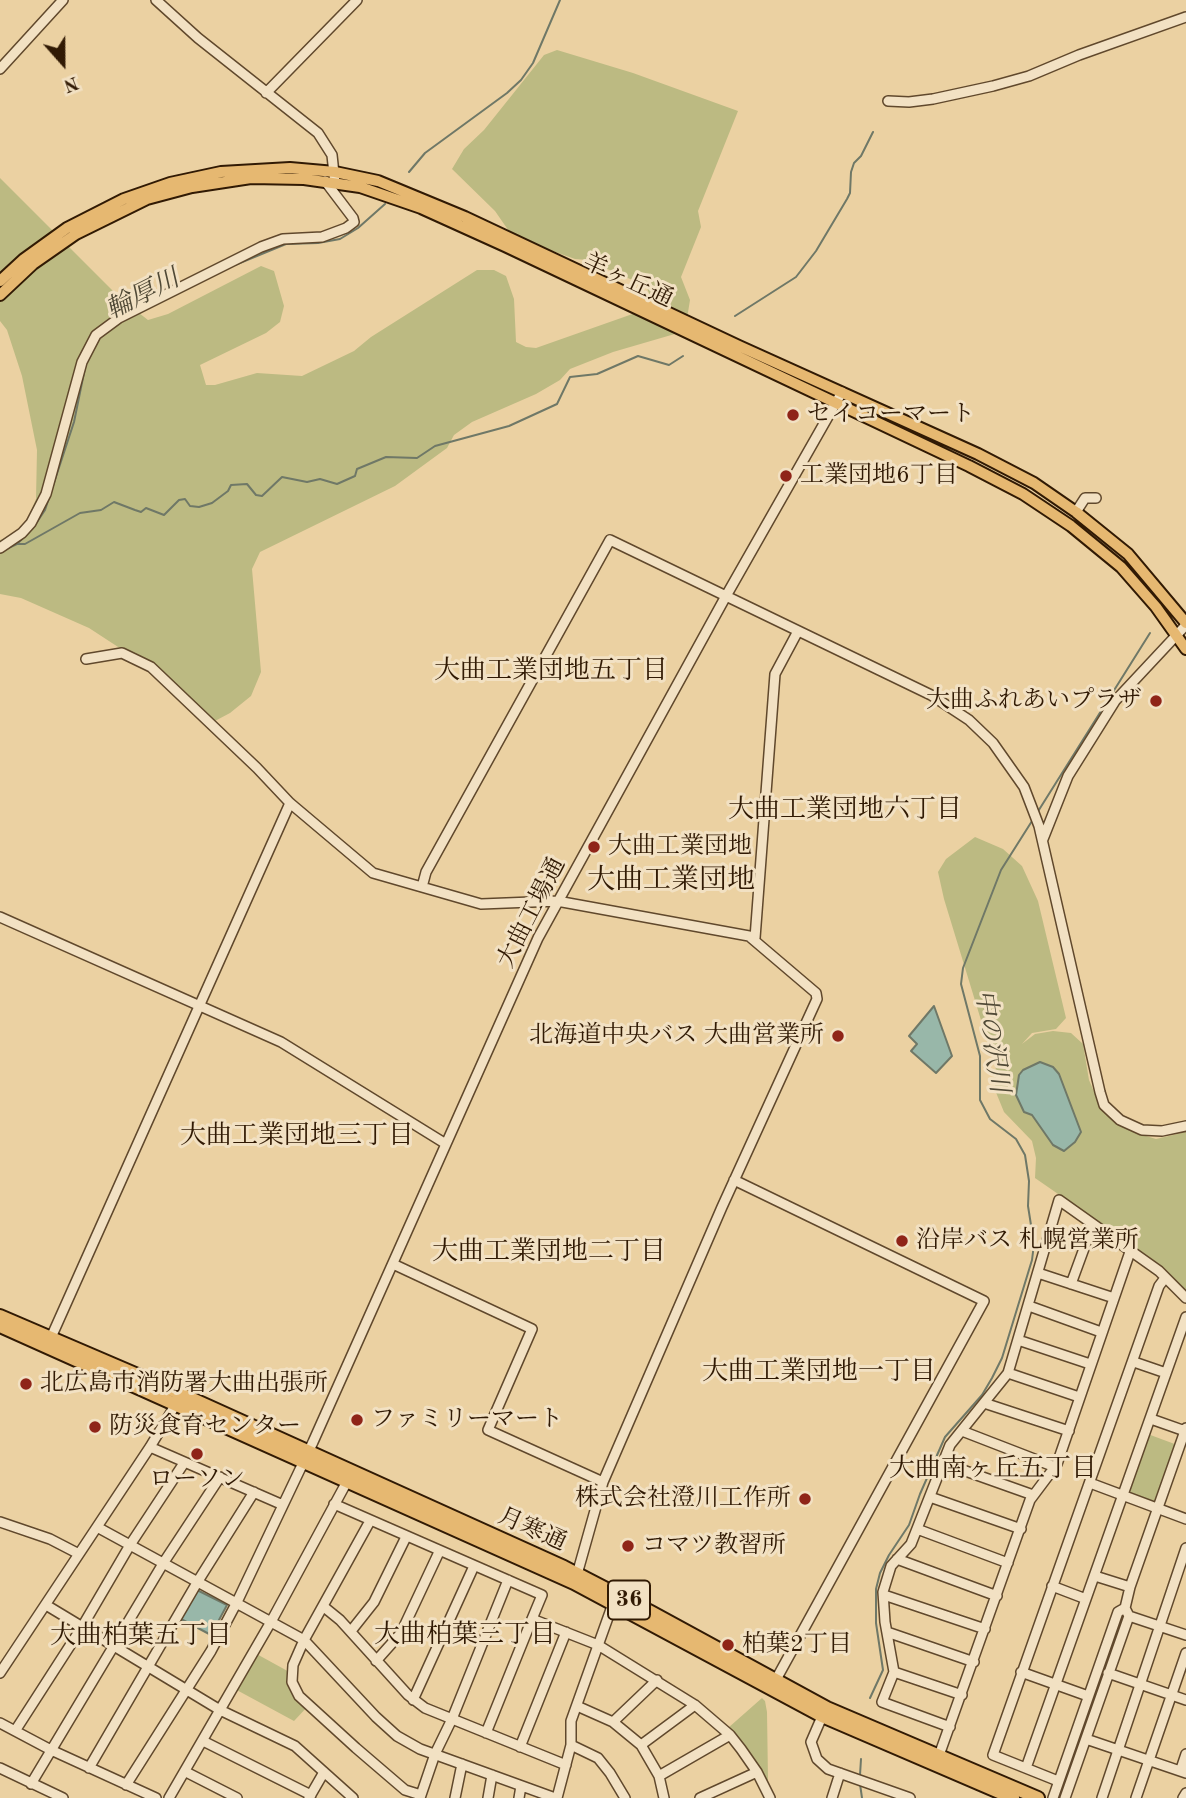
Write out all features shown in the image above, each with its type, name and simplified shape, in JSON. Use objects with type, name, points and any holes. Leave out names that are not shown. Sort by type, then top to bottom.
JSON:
[{"type":"highway","name":"月寒通","points":[[0,1316],[49,1342],[576,1578],[825,1712],[1013,1798]]},
{"type":"highway","name":"月寒通","points":[[0,1326],[49,1342]]},
{"type":"highway","name":"月寒通","points":[[937,1761],[1038,1798]]},
{"type":"main road","name":"羊ヶ丘通","points":[[0,281],[24,259],[67,228],[145,190],[193,177],[249,169],[290,168],[360,187],[421,208],[970,466],[1049,510],[1121,567],[1177,634],[1186,649]]},
{"type":"main road","name":"羊ヶ丘通","points":[[0,295],[33,264],[76,234],[147,199],[191,187],[241,179],[378,181],[410,192],[978,454],[1034,483],[1076,512],[1128,554],[1186,624]]},
{"type":"street","points":[[0,69],[63,0]]},
{"type":"street","points":[[0,547],[22,533],[31,523],[46,494],[82,362],[96,335],[119,318],[261,247],[283,239],[322,237],[354,222],[332,179],[332,155],[325,141],[156,0]]},
{"type":"street","points":[[266,93],[356,0]]},
{"type":"street","points":[[888,102],[933,99],[1005,83],[1186,18]]},
{"type":"street","name":"大曲工場通","points":[[126,1785],[211,1651],[237,1602],[306,1457],[557,901],[842,392]]},
{"type":"street","points":[[1076,512],[1085,498],[1096,498]]},
{"type":"street","points":[[422,887],[426,872],[610,540],[931,695],[969,720],[993,743],[1024,787],[1039,826],[1104,1105],[1120,1120],[1142,1130],[1186,1126]]},
{"type":"street","points":[[1043,840],[1068,776],[1115,701],[1186,624]]},
{"type":"street","points":[[755,938],[775,674],[798,631]]},
{"type":"street","points":[[86,659],[122,653],[151,667],[290,803],[373,873],[481,904],[557,901],[755,938],[816,993],[817,999],[734,1180],[603,1482],[576,1578]]},
{"type":"street","points":[[49,1342],[290,803]]},
{"type":"street","points":[[0,917],[281,1042],[446,1144]]},
{"type":"street","points":[[734,1180],[984,1301],[773,1685]]},
{"type":"street","points":[[950,1727],[882,1702],[894,1672],[884,1595],[891,1566],[911,1544],[950,1445],[1008,1373],[1059,1200],[1159,1271],[1186,1298]]},
{"type":"street","points":[[1071,1284],[1093,1224]]},
{"type":"street","points":[[937,1761],[1033,1495],[1055,1467],[1069,1430],[1130,1249]]},
{"type":"street","points":[[393,1264],[531,1329],[488,1430],[603,1482]]},
{"type":"street","points":[[1038,1273],[1114,1297]]},
{"type":"street","points":[[1058,1781],[993,1755],[1159,1286],[1165,1278]]},
{"type":"street","points":[[1029,1306],[1101,1332]]},
{"type":"street","points":[[1026,1768],[1186,1317]]},
{"type":"street","points":[[1018,1340],[1090,1364]]},
{"type":"street","points":[[1134,1362],[1166,1373]]},
{"type":"street","points":[[1008,1373],[1079,1397]]},
{"type":"street","points":[[0,1674],[4,1660],[46,1605],[179,1399]]},
{"type":"street","points":[[985,1403],[1069,1430]]},
{"type":"street","points":[[1065,1798],[1127,1612],[1130,1587],[1185,1430],[1151,1419]]},
{"type":"street","points":[[962,1431],[1055,1467]]},
{"type":"street","points":[[150,1447],[283,1505]]},
{"type":"street","points":[[15,1731],[184,1463]]},
{"type":"street","points":[[943,1463],[1033,1495]]},
{"type":"street","points":[[169,1798],[272,1620],[350,1476]]},
{"type":"street","points":[[31,1784],[164,1562],[220,1477]]},
{"type":"street","points":[[1090,1483],[1186,1519]]},
{"type":"street","points":[[89,1768],[198,1581],[254,1492]]},
{"type":"street","points":[[930,1496],[1021,1529]]},
{"type":"street","points":[[334,1504],[542,1595],[486,1733]]},
{"type":"street","points":[[370,1521],[304,1640],[293,1665],[292,1682],[299,1696],[405,1790],[420,1797],[435,1754],[452,1719],[508,1580]]},
{"type":"street","points":[[0,1522],[50,1539],[79,1555]]},
{"type":"street","points":[[97,1527],[272,1620],[304,1640],[376,1717],[397,1735],[420,1749],[556,1798],[571,1745],[571,1721],[615,1598]]},
{"type":"street","points":[[917,1529],[1008,1563]]},
{"type":"street","points":[[351,1631],[374,1602],[406,1537]]},
{"type":"street","points":[[1102,1798],[1186,1548]]},
{"type":"street","points":[[376,1661],[401,1633],[439,1552]]},
{"type":"street","points":[[897,1559],[997,1596]]},
{"type":"street","points":[[414,1700],[474,1566]]},
{"type":"street","points":[[1095,1576],[1130,1587]]},
{"type":"street","points":[[1052,1587],[1086,1599]]},
{"type":"street","points":[[884,1595],[985,1629]]},
{"type":"street","points":[[46,1605],[220,1710],[295,1746],[351,1797]]},
{"type":"street","points":[[324,1606],[351,1631],[414,1700],[425,1708],[566,1765]]},
{"type":"street","points":[[1053,1798],[1118,1612],[1127,1612],[1186,1635]]},
{"type":"street","points":[[532,1619],[598,1645],[695,1705],[730,1735],[757,1772],[770,1798]]},
{"type":"street","points":[[520,1747],[566,1632]]},
{"type":"street","points":[[887,1632],[974,1661]]},
{"type":"street","points":[[1136,1798],[1186,1653]]},
{"type":"street","points":[[894,1672],[962,1695]]},
{"type":"street","points":[[1021,1672],[1088,1696]]},
{"type":"street","points":[[1108,1673],[1186,1700]]},
{"type":"street","points":[[613,1722],[657,1681]]},
{"type":"street","points":[[641,1745],[695,1705]]},
{"type":"street","points":[[577,1706],[613,1722],[641,1745],[659,1776],[664,1798]]},
{"type":"street","points":[[825,1712],[811,1742],[817,1759],[828,1769],[910,1798]]},
{"type":"street","points":[[0,1723],[51,1750],[156,1798]]},
{"type":"street","points":[[659,1776],[730,1735]]},
{"type":"street","points":[[1086,1739],[1183,1771],[1186,1754]]},
{"type":"street","points":[[203,1741],[310,1797],[324,1772]]},
{"type":"street","points":[[571,1745],[598,1758],[625,1798]]},
{"type":"street","points":[[455,1798],[463,1764]]},
{"type":"street","points":[[0,1768],[63,1798]]},
{"type":"street","points":[[186,1772],[237,1798]]},
{"type":"street","points":[[699,1798],[757,1772]]},
{"type":"street","points":[[832,1798],[843,1775]]},
{"type":"street","points":[[488,1798],[492,1776]]},
{"type":"street","points":[[519,1798],[521,1786]]},
{"type":"street","points":[[1183,1798],[1186,1793]]},
{"type":"shaded area","points":[[557,50],[633,73],[738,111],[698,211],[701,227],[681,277],[690,300],[685,331],[613,352],[570,369],[560,380],[536,394],[472,422],[454,435],[447,448],[395,486],[260,552],[252,569],[261,672],[251,696],[230,713],[213,722],[200,721],[162,679],[89,628],[21,598],[0,594],[0,540],[17,534],[25,525],[36,499],[37,450],[22,376],[7,330],[0,321],[0,178],[121,299],[148,320],[168,314],[261,266],[274,271],[284,306],[280,322],[266,333],[200,365],[206,385],[257,373],[302,376],[354,351],[371,337],[477,270],[494,270],[506,276],[514,299],[516,342],[536,348],[641,311],[651,298],[646,286],[587,260],[575,259],[513,237],[495,211],[452,169],[464,149],[484,130],[544,55]]},
{"type":"shaded area","points":[[975,837],[1003,849],[1022,866],[1038,901],[1066,1018],[1056,1029],[1032,1033],[1022,1044],[1035,1034],[1053,1031],[1071,1033],[1083,1044],[1089,1080],[1102,1110],[1115,1123],[1156,1139],[1186,1132],[1186,1292],[1159,1264],[1035,1178],[1036,1158],[1032,1141],[1004,1112],[995,1090],[996,1059],[1004,1055],[990,1044],[984,1030],[938,872],[946,859]]},
{"type":"shaded area","points":[[934,1006],[952,1056],[936,1073],[911,1051],[917,1044],[909,1036]]},
{"type":"shaded area","points":[[1040,1062],[1053,1067],[1059,1074],[1081,1132],[1075,1142],[1064,1151],[1053,1145],[1032,1115],[1024,1112],[1016,1095],[1019,1075],[1023,1070]]},
{"type":"shaded area","points":[[1145,1433],[1180,1446],[1158,1508],[1123,1496]]},
{"type":"shaded area","points":[[197,1590],[227,1605],[211,1635],[181,1619]]},
{"type":"shaded area","points":[[253,1652],[293,1674],[292,1682],[309,1705],[294,1721],[233,1688]]},
{"type":"shaded area","points":[[762,1698],[767,1712],[768,1780],[765,1782],[728,1728]]},
{"type":"waterway","name":"輪厚川","points":[[409,172],[425,153],[521,80],[533,63],[560,0]]},
{"type":"waterway","points":[[735,316],[796,277],[816,251],[850,193],[854,163],[861,156],[873,132]]},
{"type":"waterway","name":"輪厚川","points":[[235,265],[286,244],[340,239],[358,228],[385,204]]},
{"type":"waterway","name":"輪厚川","points":[[128,318],[192,286]]},
{"type":"waterway","points":[[17,544],[25,544],[80,513],[101,510],[114,502],[141,512],[146,508],[164,515],[179,500],[185,499],[190,506],[199,507],[212,503],[228,491],[231,485],[247,484],[256,495],[262,496],[282,477],[307,482],[320,479],[337,484],[355,476],[357,469],[386,457],[417,458],[435,446],[509,426],[557,404],[570,377],[597,374],[638,356],[669,365],[683,356]]},
{"type":"waterway","name":"輪厚川","points":[[4,550],[17,544],[33,528],[45,510],[74,422],[86,363]]},
{"type":"waterway","name":"中の沢川","points":[[1037,813],[1150,633]]},
{"type":"waterway","name":"中の沢川","points":[[870,1698],[883,1670],[876,1623],[876,1589],[880,1573],[909,1525],[945,1437],[982,1395],[1002,1358],[1032,1260],[1034,1244],[1028,1206],[1029,1181],[1025,1155],[1016,1139],[990,1119],[980,1100],[980,1056],[961,984],[963,968],[1001,870],[1032,821]]},
{"type":"waterway","name":"中の沢川","points":[[860,1775],[861,1759]]},
{"type":"waterway","name":"中の沢川","points":[[860,1784],[862,1798]]},
{"type":"place","name":"セイコーマート","points":[[793,415]]},
{"type":"place","name":"工業団地6丁目","points":[[786,476]]},
{"type":"place","name":"大曲ふれあいプラザ","points":[[1156,701]]},
{"type":"place","name":"大曲工業団地","points":[[594,847]]},
{"type":"place","name":"北海道中央バス 大曲営業所","points":[[838,1036]]},
{"type":"place","name":"沿岸バス 札幌営業所","points":[[902,1241]]},
{"type":"place","name":"北広島市消防署大曲出張所","points":[[26,1384]]},
{"type":"place","name":"ファミリーマート","points":[[357,1420]]},
{"type":"place","name":"防災食育センター","points":[[95,1427]]},
{"type":"place","name":"ローソン","points":[[197,1454]]},
{"type":"place","name":"株式会社澄川工作所","points":[[805,1499]]},
{"type":"place","name":"コマツ教習所","points":[[628,1546]]},
{"type":"place","name":"柏葉2丁目","points":[[728,1645]]},
{"type":"district","name":"大曲工業団地五丁目","points":[[551,671]]},
{"type":"district","name":"大曲工業団地六丁目","points":[[845,810]]},
{"type":"district","name":"大曲工業団地","points":[[671,881]]},
{"type":"district","name":"大曲工業団地三丁目","points":[[297,1136]]},
{"type":"district","name":"大曲工業団地二丁目","points":[[549,1252]]},
{"type":"district","name":"大曲工業団地一丁目","points":[[819,1372]]},
{"type":"district","name":"大曲南ヶ丘五丁目","points":[[993,1469]]},
{"type":"district","name":"大曲柏葉三丁目","points":[[465,1635]]},
{"type":"district","name":"大曲柏葉五丁目","points":[[141,1636]]}]
